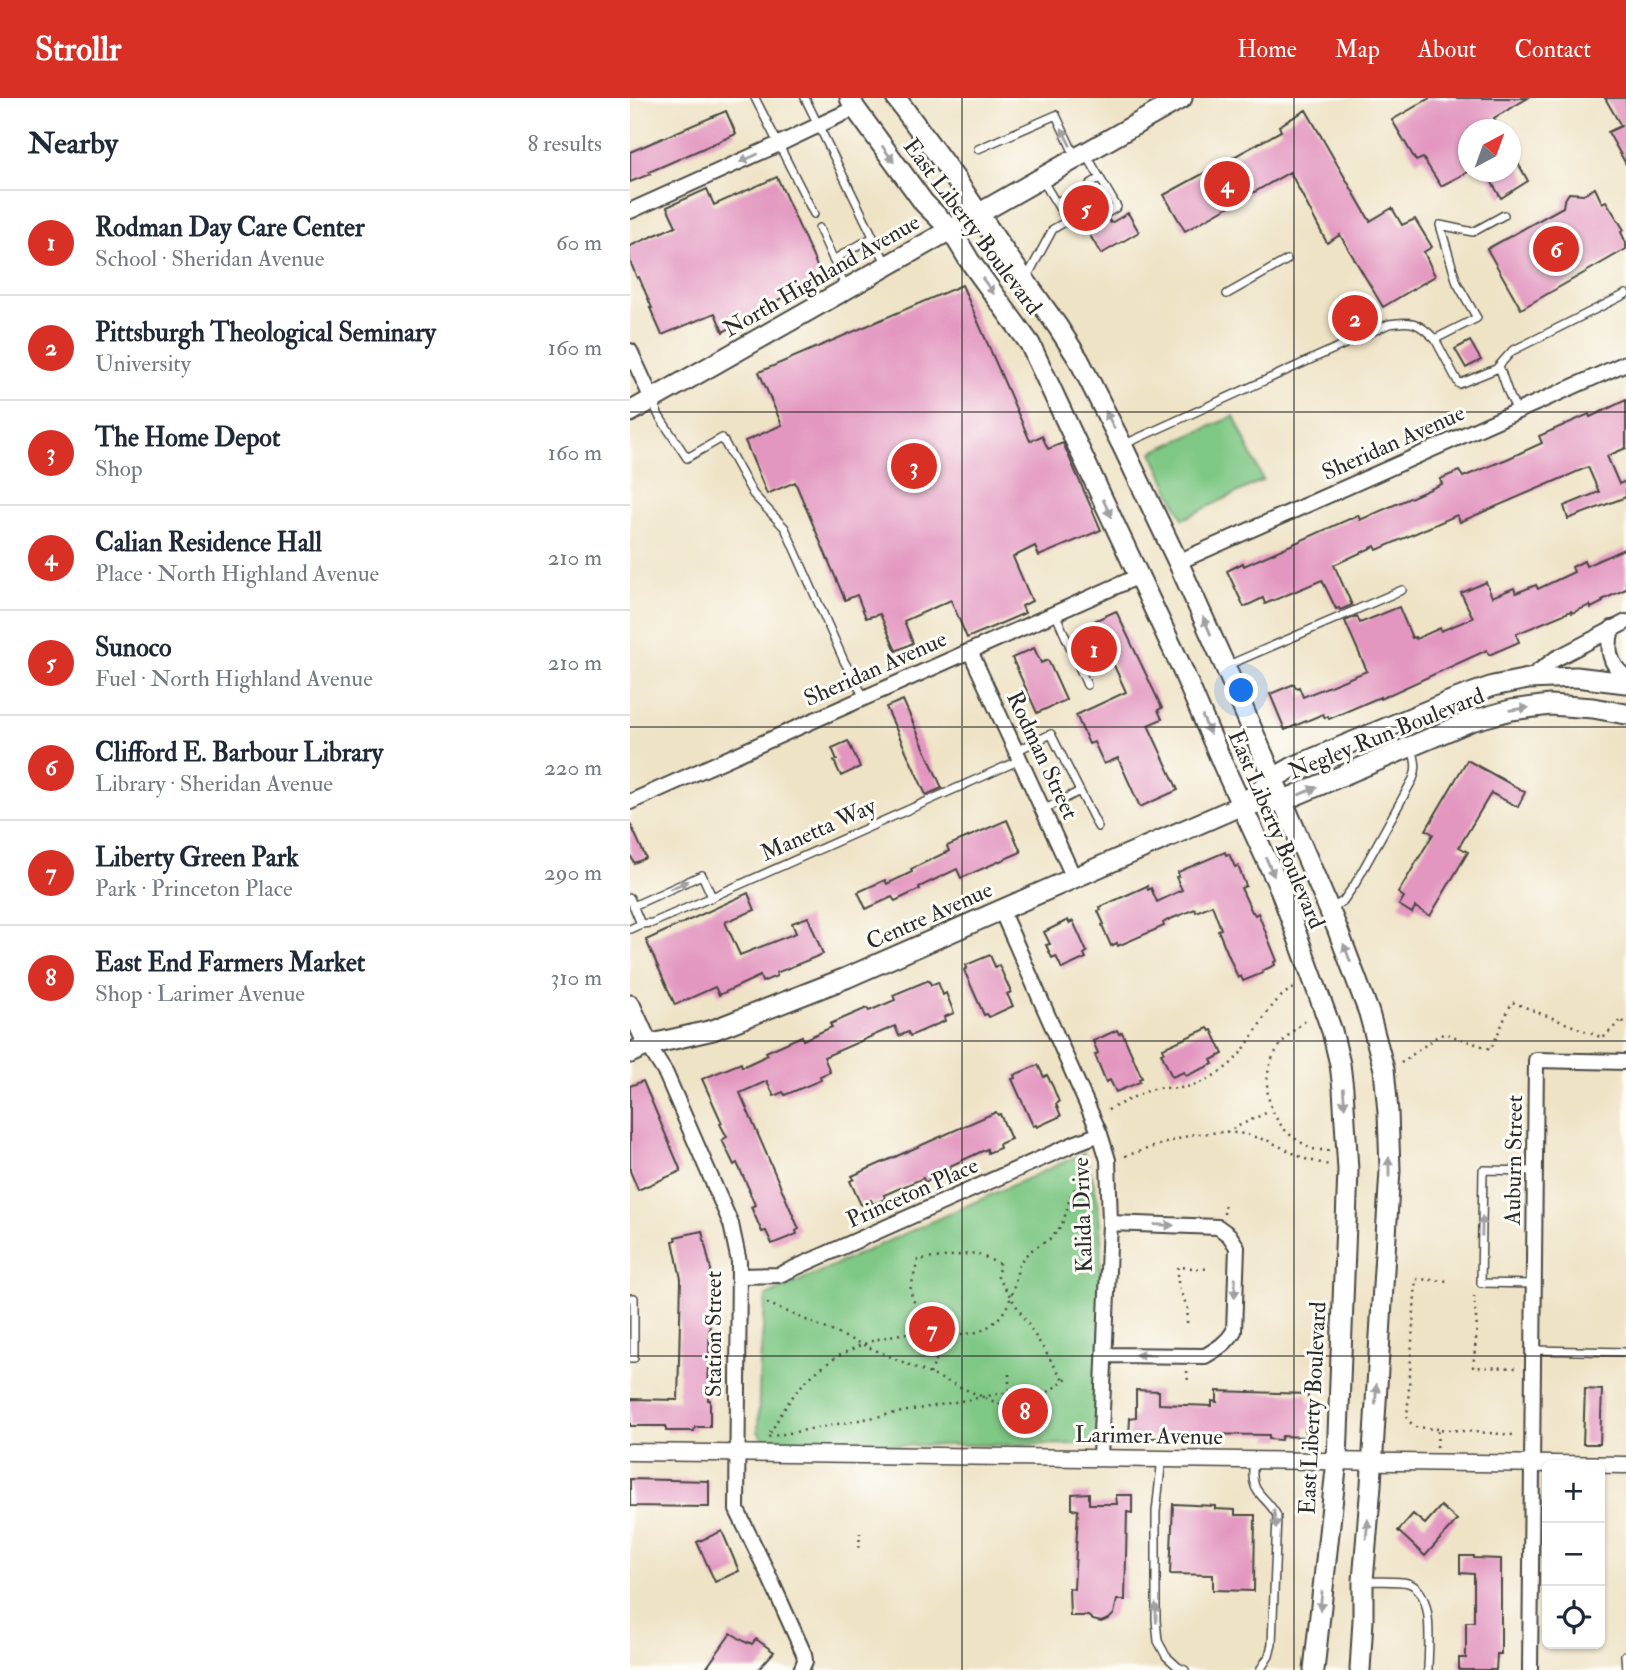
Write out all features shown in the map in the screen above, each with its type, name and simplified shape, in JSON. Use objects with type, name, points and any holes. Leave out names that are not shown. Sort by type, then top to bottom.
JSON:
[{"type":"main road","name":"East Liberty Boulevard","points":[[896,98],[1079,360],[1226,666],[1370,1013],[1384,1069],[1390,1170],[1363,1581],[1360,1670]]},
{"type":"main road","name":"North Highland Avenue","points":[[630,412],[1182,98]]},
{"type":"main road","name":"East Liberty Boulevard","points":[[852,103],[924,202],[951,230],[969,260],[1031,344],[1179,662],[1280,889],[1311,987],[1332,1031],[1343,1089],[1348,1170],[1337,1460],[1314,1670]]},
{"type":"main road","name":"Negley Run Boulevard","points":[[1242,805],[1273,778],[1295,766],[1493,686],[1528,679],[1576,677],[1626,683]]},
{"type":"main road","name":"Negley Run Boulevard","points":[[1242,805],[1282,801],[1471,721],[1511,710],[1550,705],[1626,714]]},
{"type":"main road","name":"Centre Avenue","points":[[639,1049],[713,1030],[846,978],[1242,805]]},
{"type":"main road","name":"Station Street","points":[[630,1006],[639,1049]]},
{"type":"street","points":[[630,211],[820,126],[852,103]]},
{"type":"street","points":[[630,351],[652,399]]},
{"type":"street","name":"Sheridan Avenue","points":[[1178,562],[1626,363]]},
{"type":"street","name":"Sheridan Avenue","points":[[630,802],[1139,576]]},
{"type":"street","points":[[1619,625],[1609,644],[1611,662],[1626,677]]},
{"type":"street","points":[[1528,679],[1555,659],[1619,625]]},
{"type":"street","name":"Rodman Street","points":[[970,651],[1073,878]]},
{"type":"street","name":"Kalida Drive","points":[[1001,910],[1100,1134],[1108,1160],[1110,1223],[1100,1457]]},
{"type":"street","name":"Station Street","points":[[639,1049],[666,1074],[731,1224],[739,1262],[737,1510],[804,1654],[805,1661],[801,1670]]},
{"type":"street","name":"Auburn Street","points":[[1530,1670],[1536,1059],[1626,1062]]},
{"type":"street","name":"Princeton Place","points":[[738,1276],[779,1275],[1100,1134]]},
{"type":"street","points":[[1104,1355],[1205,1356],[1229,1340],[1234,1331],[1237,1247],[1219,1227],[1110,1223]]},
{"type":"street","name":"Larimer Avenue","points":[[630,1452],[1626,1465]]},
{"type":"lane","points":[[755,98],[814,214]]},
{"type":"lane","points":[[805,98],[888,265]]},
{"type":"lane","points":[[978,149],[1056,116],[1117,207],[1082,229],[1067,221],[1041,178]]},
{"type":"lane","points":[[1090,184],[1100,178]]},
{"type":"lane","points":[[1096,196],[1106,189]]},
{"type":"lane","points":[[1056,202],[1066,198]]},
{"type":"lane","points":[[1062,212],[1071,208]]},
{"type":"lane","points":[[1435,339],[1477,318],[1457,283],[1440,225],[1474,232],[1504,215]]},
{"type":"lane","points":[[1025,280],[1053,229],[1067,221]]},
{"type":"lane","points":[[819,228],[846,289]]},
{"type":"lane","points":[[833,260],[873,237]]},
{"type":"lane","points":[[1227,294],[1287,260]]},
{"type":"lane","points":[[1122,445],[1389,324],[1413,321],[1426,330],[1435,339],[1459,384],[1496,369],[1512,351],[1626,294]]},
{"type":"lane","points":[[1499,366],[1518,411]]},
{"type":"lane","points":[[652,399],[659,416],[687,458],[722,438],[753,494],[785,528],[844,661],[865,698]]},
{"type":"lane","points":[[1226,666],[1402,590]]},
{"type":"lane","points":[[1055,613],[1087,685]]},
{"type":"lane","name":"Manetta Way","points":[[630,929],[652,923],[712,897],[1018,756],[1051,734],[1080,791]]},
{"type":"lane","points":[[1329,910],[1343,901],[1355,884],[1413,779],[1416,764],[1412,746]]},
{"type":"lane","points":[[1043,810],[1080,791],[1098,827]]},
{"type":"lane","points":[[641,924],[632,902],[702,875],[712,897]]},
{"type":"lane","points":[[1534,1284],[1481,1283],[1483,1170],[1535,1171]]},
{"type":"lane","points":[[630,1298],[634,1298],[634,1358],[630,1358]]},
{"type":"lane","points":[[1533,1350],[1626,1352]]},
{"type":"lane","points":[[1162,1458],[1156,1512],[1156,1620],[1158,1641],[1166,1656],[1180,1669]]},
{"type":"lane","points":[[1254,1459],[1256,1490],[1273,1507],[1277,1516],[1272,1643],[1268,1670]]},
{"type":"lane","points":[[1363,1581],[1409,1584],[1423,1596],[1429,1610],[1428,1670]]},
{"type":"lane","points":[[1625,1655],[1626,1670]]},
{"type":"lane","points":[[1260,1670],[1269,1656]]},
{"type":"path","points":[[1108,1110],[1156,1088],[1182,1088],[1205,1080],[1229,1065],[1248,1046],[1279,996],[1290,989],[1311,987]]},
{"type":"path","points":[[1394,1068],[1439,1035],[1446,1034],[1491,1049],[1512,1002],[1603,1038],[1622,1019],[1626,1026]]},
{"type":"path","points":[[1305,1021],[1291,1031],[1273,1057],[1267,1073],[1271,1110],[1289,1135],[1312,1149],[1333,1151]]},
{"type":"path","points":[[1226,1132],[1271,1110]]},
{"type":"path","points":[[1125,1156],[1194,1134],[1226,1132],[1269,1141],[1305,1159],[1332,1165]]},
{"type":"path","points":[[1025,1389],[768,1437],[790,1400],[804,1384],[842,1354],[880,1338],[911,1332],[968,1334],[982,1331],[1004,1313],[1011,1298],[1019,1265],[1029,1251],[1052,1238],[1060,1228],[1070,1199],[1080,1182]]},
{"type":"path","points":[[1224,1218],[1225,1202]]},
{"type":"path","points":[[930,1374],[936,1360],[910,1291],[918,1260],[976,1252],[999,1264],[998,1277],[1065,1380],[1020,1413]]},
{"type":"path","points":[[1187,1323],[1188,1309],[1180,1294],[1178,1268],[1208,1269]]},
{"type":"path","points":[[1449,1281],[1416,1279],[1407,1419],[1415,1427],[1514,1435]]},
{"type":"path","points":[[1474,1296],[1477,1329],[1473,1367],[1516,1368]]},
{"type":"path","points":[[767,1303],[1020,1413],[1038,1440]]},
{"type":"path","points":[[1187,1366],[1188,1382]]},
{"type":"path","points":[[1009,1374],[1009,1392]]},
{"type":"path","points":[[1437,1444],[1438,1429]]},
{"type":"path","points":[[859,1548],[860,1534]]},
{"type":"green space","points":[[1234,416],[1263,480],[1183,519],[1152,452]]},
{"type":"green space","points":[[1084,1153],[1098,1202],[1101,1240],[1100,1444],[804,1446],[764,1439],[758,1432],[766,1296]]},
{"type":"building","points":[[1430,98],[1528,98],[1494,119],[1458,119],[1458,177],[1441,186],[1423,158],[1416,161],[1392,120]]},
{"type":"building","points":[[1605,98],[1626,98],[1626,164],[1608,132],[1621,126]]},
{"type":"building","points":[[1306,110],[1370,221],[1392,208],[1402,225],[1415,219],[1432,247],[1424,252],[1435,276],[1383,307],[1340,235],[1327,243],[1290,172],[1185,231],[1164,195],[1281,131],[1279,126]]},
{"type":"building","points":[[726,111],[736,134],[630,182],[630,152]]},
{"type":"building","points":[[1521,169],[1528,181],[1501,198],[1492,182],[1521,182]]},
{"type":"building","points":[[777,177],[821,275],[723,332],[715,313],[662,335],[630,261],[630,246],[676,226],[667,207],[707,189],[714,205]]},
{"type":"building","points":[[1084,186],[1092,190],[1091,199],[1094,202],[1099,201],[1103,209],[1082,222],[1078,220],[1069,203],[1072,198],[1070,193]]},
{"type":"building","points":[[1595,188],[1602,203],[1606,201],[1624,230],[1621,232],[1626,249],[1521,309],[1487,249],[1563,207],[1569,193],[1584,194]]},
{"type":"building","points":[[1128,213],[1139,232],[1101,254],[1088,232]]},
{"type":"building","points":[[962,285],[1030,441],[1042,436],[1048,449],[1063,443],[1101,530],[1039,556],[1035,546],[1013,557],[1032,601],[1022,606],[1025,613],[967,638],[951,600],[904,621],[913,643],[896,651],[880,614],[866,618],[857,595],[845,600],[795,482],[767,494],[745,441],[782,425],[759,372]]},
{"type":"building","points":[[1470,341],[1481,360],[1466,368],[1455,349]]},
{"type":"building","points":[[1626,400],[1626,448],[1607,456],[1619,484],[1626,481],[1626,497],[1568,519],[1564,506],[1599,492],[1588,467],[1460,522],[1457,515],[1377,550],[1375,546],[1334,565],[1352,605],[1340,610],[1336,609],[1322,580],[1265,604],[1263,598],[1244,607],[1227,571],[1358,515],[1360,520],[1442,484],[1440,479],[1459,471],[1463,477],[1507,459],[1542,443],[1539,436]]},
{"type":"building","points":[[1626,548],[1626,589],[1602,600],[1603,602],[1591,608],[1590,605],[1572,613],[1571,611],[1516,634],[1519,642],[1489,655],[1487,650],[1380,699],[1329,719],[1323,714],[1285,730],[1270,694],[1294,684],[1296,688],[1299,687],[1303,697],[1367,671],[1345,621],[1357,616],[1360,623],[1399,607],[1412,638],[1416,639],[1473,618],[1461,593],[1486,582],[1492,597],[1514,588],[1516,593],[1536,585],[1538,589],[1574,572],[1572,567],[1584,561],[1586,566]]},
{"type":"building","points":[[1116,611],[1162,708],[1158,710],[1162,719],[1148,725],[1178,790],[1140,807],[1118,758],[1104,764],[1094,742],[1089,744],[1076,715],[1126,692],[1094,621]]},
{"type":"building","points":[[1034,648],[1041,663],[1048,660],[1066,700],[1037,713],[1012,658]]},
{"type":"building","points":[[903,700],[942,788],[926,795],[886,707]]},
{"type":"building","points":[[848,741],[860,767],[841,776],[832,748]]},
{"type":"building","points":[[1467,760],[1525,792],[1518,807],[1491,793],[1459,847],[1468,852],[1430,916],[1415,907],[1412,913],[1399,905],[1404,897],[1398,893],[1433,834],[1426,830]]},
{"type":"building","points":[[1007,820],[1021,852],[961,878],[957,869],[895,901],[892,897],[866,909],[858,892],[885,880],[887,884],[912,872],[911,869],[949,851],[947,846]]},
{"type":"building","points":[[630,823],[646,858],[634,863],[630,854]]},
{"type":"building","points":[[1225,852],[1226,855],[1229,854],[1235,867],[1238,866],[1246,886],[1241,888],[1252,912],[1255,915],[1258,913],[1277,961],[1274,962],[1275,965],[1243,981],[1241,976],[1238,978],[1218,930],[1221,929],[1212,905],[1196,912],[1195,909],[1168,920],[1163,923],[1164,926],[1118,946],[1117,943],[1111,946],[1098,911],[1101,910],[1100,907],[1147,886],[1148,890],[1151,888],[1157,902],[1182,890],[1176,877],[1179,876],[1178,872]]},
{"type":"building","points":[[748,893],[755,910],[725,922],[740,955],[796,933],[792,923],[808,917],[823,954],[776,973],[777,976],[762,982],[760,976],[719,995],[715,987],[675,1005],[646,940]]},
{"type":"building","points":[[1068,920],[1069,923],[1073,921],[1087,952],[1084,954],[1086,958],[1062,969],[1056,956],[1052,958],[1046,945],[1050,944],[1044,932]]},
{"type":"building","points":[[990,955],[995,967],[999,965],[1011,992],[1007,994],[1013,1006],[989,1017],[984,1015],[964,970],[966,965]]},
{"type":"building","points":[[929,980],[931,985],[938,982],[954,1013],[944,1017],[945,1021],[910,1036],[908,1032],[899,1036],[895,1026],[824,1057],[830,1072],[820,1076],[821,1080],[785,1095],[783,1092],[774,1096],[767,1081],[740,1093],[799,1229],[797,1234],[772,1244],[766,1231],[762,1232],[751,1207],[755,1205],[750,1191],[722,1140],[727,1137],[702,1079],[741,1063],[742,1067],[768,1055],[766,1052],[802,1036],[803,1040],[832,1027],[830,1024],[867,1008],[869,1011],[895,1000],[893,995]]},
{"type":"building","points":[[1208,1028],[1212,1030],[1223,1054],[1211,1060],[1213,1064],[1186,1076],[1184,1072],[1172,1077],[1161,1053],[1164,1052],[1163,1048]]},
{"type":"building","points":[[1117,1030],[1119,1034],[1122,1032],[1142,1078],[1139,1079],[1140,1082],[1116,1092],[1110,1080],[1106,1082],[1095,1055],[1098,1053],[1093,1041]]},
{"type":"building","points":[[1038,1065],[1053,1087],[1061,1116],[1037,1127],[1033,1126],[1012,1079],[1015,1078],[1014,1075]]},
{"type":"building","points":[[643,1081],[681,1171],[638,1190],[630,1171],[630,1086]]},
{"type":"building","points":[[996,1112],[1000,1114],[1011,1139],[999,1144],[1000,1148],[988,1153],[987,1149],[950,1166],[952,1170],[925,1182],[923,1178],[884,1195],[885,1199],[873,1204],[871,1200],[861,1205],[850,1181],[854,1179],[852,1176]]},
{"type":"building","points":[[702,1231],[711,1270],[708,1400],[710,1427],[695,1427],[694,1431],[666,1431],[666,1426],[630,1426],[630,1399],[678,1400],[681,1279],[673,1241],[676,1240],[675,1237]]},
{"type":"building","points":[[1585,1389],[1602,1390],[1600,1444],[1583,1444]]},
{"type":"building","points":[[1136,1390],[1159,1391],[1159,1404],[1212,1406],[1212,1401],[1217,1402],[1217,1391],[1308,1394],[1308,1402],[1314,1402],[1314,1417],[1311,1416],[1310,1428],[1305,1428],[1305,1437],[1282,1436],[1281,1440],[1269,1439],[1269,1435],[1187,1434],[1186,1439],[1129,1437],[1130,1418],[1136,1417]]},
{"type":"building","points":[[630,1479],[709,1481],[709,1507],[630,1506]]},
{"type":"building","points":[[1089,1493],[1089,1504],[1117,1504],[1116,1495],[1132,1495],[1132,1513],[1127,1512],[1125,1600],[1117,1600],[1114,1614],[1101,1622],[1088,1616],[1070,1616],[1069,1588],[1074,1589],[1078,1510],[1072,1509],[1072,1494]]},
{"type":"building","points":[[1173,1504],[1215,1506],[1215,1509],[1235,1510],[1235,1515],[1255,1515],[1254,1591],[1213,1590],[1213,1575],[1170,1574]]},
{"type":"building","points":[[1441,1506],[1457,1520],[1425,1556],[1398,1531],[1413,1514],[1425,1524]]},
{"type":"building","points":[[722,1531],[739,1571],[715,1582],[697,1542]]},
{"type":"building","points":[[1460,1556],[1501,1559],[1501,1654],[1497,1654],[1496,1670],[1459,1670],[1459,1658],[1466,1658],[1466,1622],[1474,1622],[1474,1574],[1460,1573]]},
{"type":"building","points":[[731,1633],[747,1643],[752,1644],[756,1639],[774,1652],[758,1670],[705,1670]]},
{"type":"place","name":"Calian Residence Hall","points":[[1227,184]]},
{"type":"place","name":"Sunoco","points":[[1086,208]]},
{"type":"place","name":"Clifford E. Barbour Library","points":[[1556,249]]},
{"type":"place","name":"Pittsburgh Theological Seminary","points":[[1355,318]]},
{"type":"place","name":"The Home Depot","points":[[914,466]]},
{"type":"place","name":"Rodman Day Care Center","points":[[1094,649]]},
{"type":"place","name":"Liberty Green Park","points":[[932,1329]]},
{"type":"place","name":"East End Farmers Market","points":[[1025,1411]]}]
